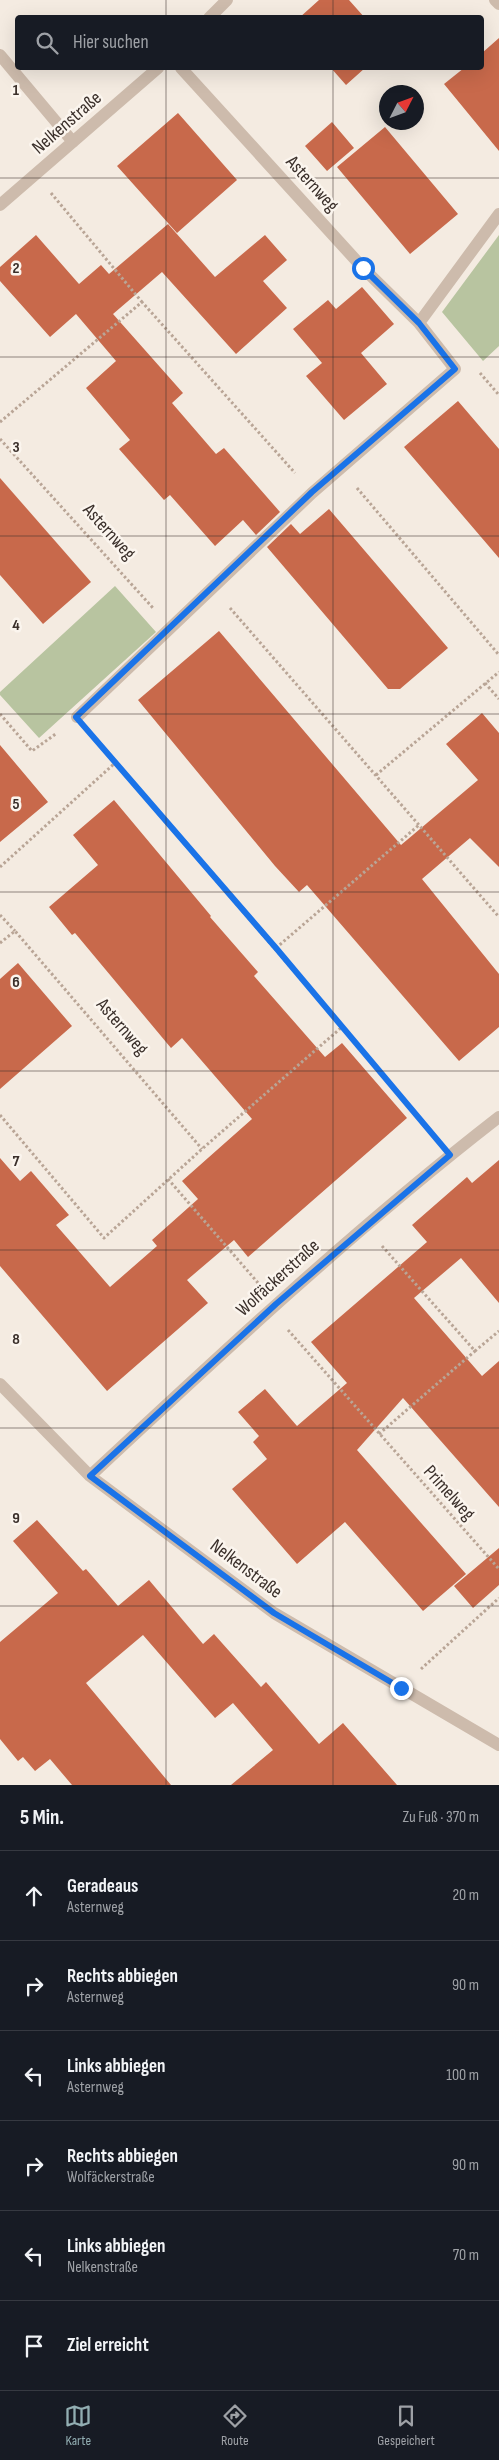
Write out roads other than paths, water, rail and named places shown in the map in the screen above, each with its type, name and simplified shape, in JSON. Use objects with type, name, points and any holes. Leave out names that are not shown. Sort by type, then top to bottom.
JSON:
[{"type":"street","points":[[212,15],[227,0]]},
{"type":"street","points":[[495,0],[499,4]]},
{"type":"street","points":[[0,55],[73,142]]},
{"type":"street","name":"Nelkenstraße","points":[[0,205],[156,70]]},
{"type":"street","name":"Asternweg","points":[[76,717],[312,492],[455,369],[419,323],[363,268],[183,70]]},
{"type":"street","points":[[419,323],[499,214]]},
{"type":"street","name":"Wolfäckerstraße","points":[[90,1476],[273,1306],[450,1155],[499,1117]]},
{"type":"street","name":"Nelkenstraße","points":[[0,1384],[90,1476],[274,1613],[499,1745]]}]
